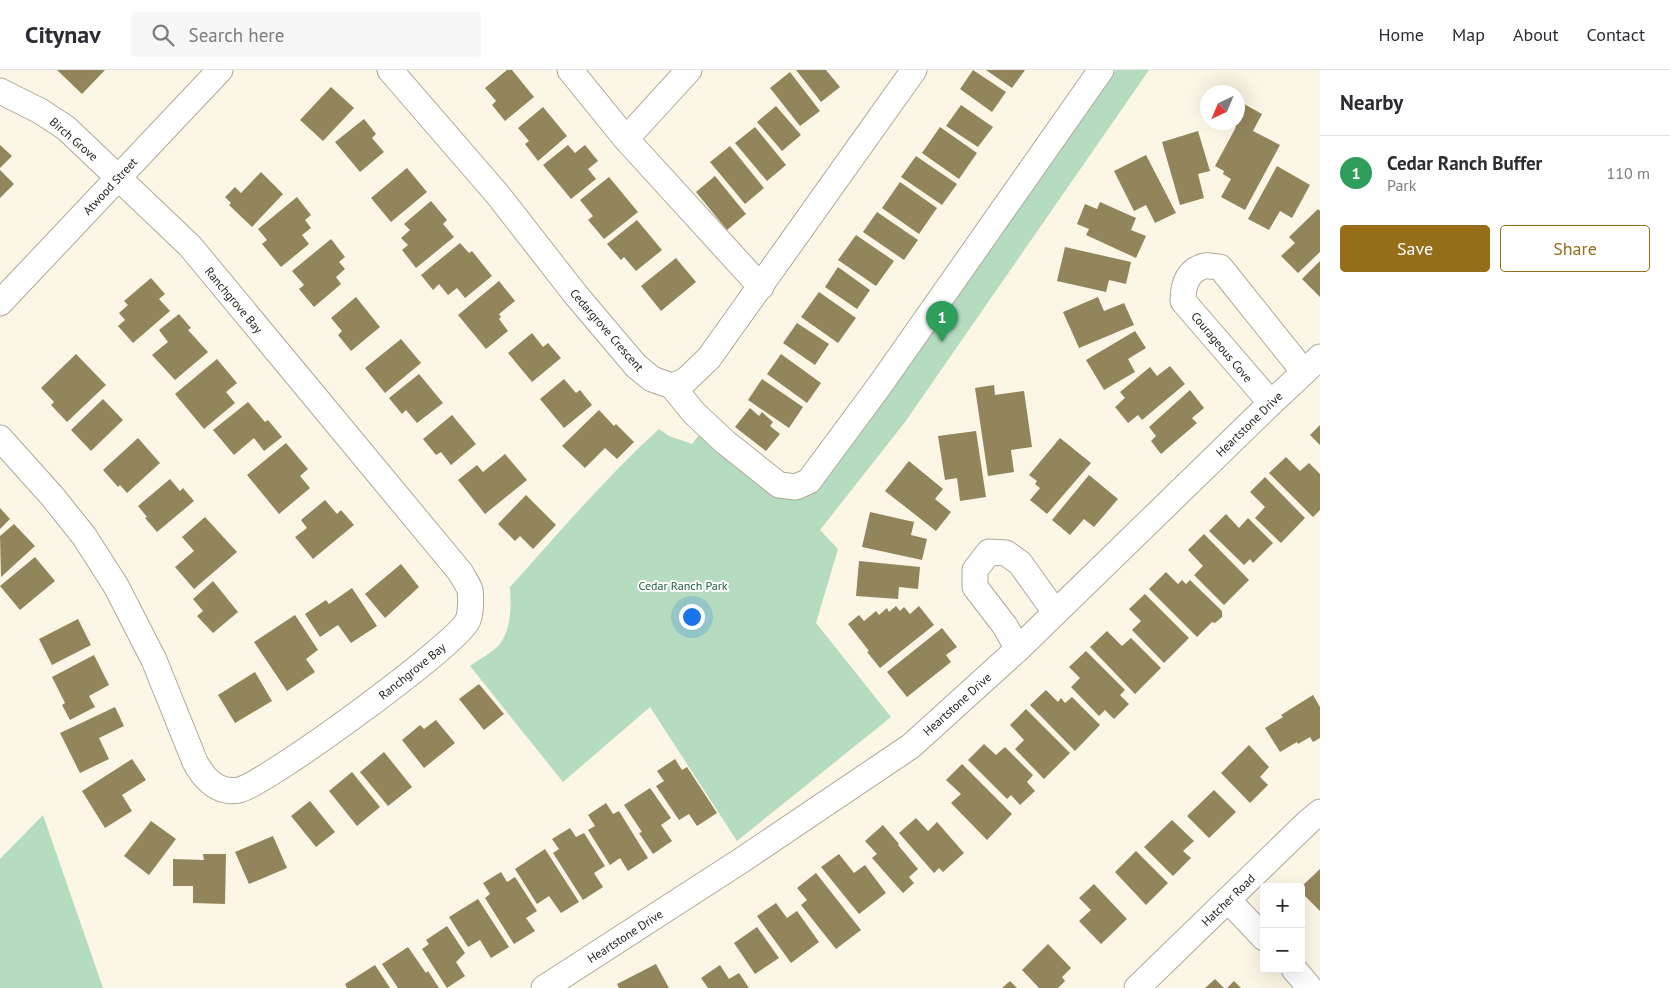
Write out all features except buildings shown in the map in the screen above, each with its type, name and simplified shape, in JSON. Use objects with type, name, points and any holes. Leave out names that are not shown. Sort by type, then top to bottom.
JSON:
[{"type":"street","name":"Atwood Street","points":[[0,303],[220,70]]},
{"type":"street","name":"Cedargrove Crescent","points":[[390,70],[498,195],[582,302],[636,366],[652,379],[672,386]]},
{"type":"street","points":[[570,70],[626,138],[761,287]]},
{"type":"street","points":[[626,138],[690,70]]},
{"type":"street","points":[[914,70],[709,358],[685,381],[672,386],[694,414],[725,442],[779,485],[796,487],[808,481],[880,385],[1101,70]]},
{"type":"street","name":"Birch Grove","points":[[0,91],[40,111],[66,128],[117,179]]},
{"type":"street","name":"Ranchgrove Bay","points":[[0,438],[52,496],[84,536],[116,586],[154,660],[195,762],[202,774],[212,784],[224,791],[239,790],[255,784],[316,743],[385,694],[448,642],[468,621],[470,589],[461,573],[190,246],[117,179]]},
{"type":"street","name":"Courageous Cove","points":[[1271,403],[1183,302],[1183,286],[1192,272],[1205,265],[1220,267],[1312,364]]},
{"type":"street","name":"Heartstone Drive","points":[[544,988],[742,860],[910,746],[1018,649],[1312,364]]},
{"type":"street","points":[[1018,649],[1005,626],[975,587],[975,570],[989,552],[1006,554],[1020,562],[1055,612]]},
{"type":"street","name":"Hatcher Road","points":[[1137,988],[1320,812]]},
{"type":"street","points":[[1228,900],[1260,934]]},
{"type":"street","points":[[1297,973],[1310,988]]},
{"type":"green space","name":"Cedar Ranch Park","points":[[1116,70],[1149,70],[905,422],[820,530],[838,549],[816,623],[891,717],[737,841],[650,707],[563,782],[470,666],[496,648],[503,638],[510,617],[510,587],[601,486],[659,429],[669,436],[692,444],[700,434],[769,493],[775,496],[792,500],[813,491],[890,390]]},
{"type":"green space","points":[[43,815],[103,988],[0,988],[0,859]]},
{"type":"place","name":"Cedar Ranch Buffer","points":[[942,342]]}]
